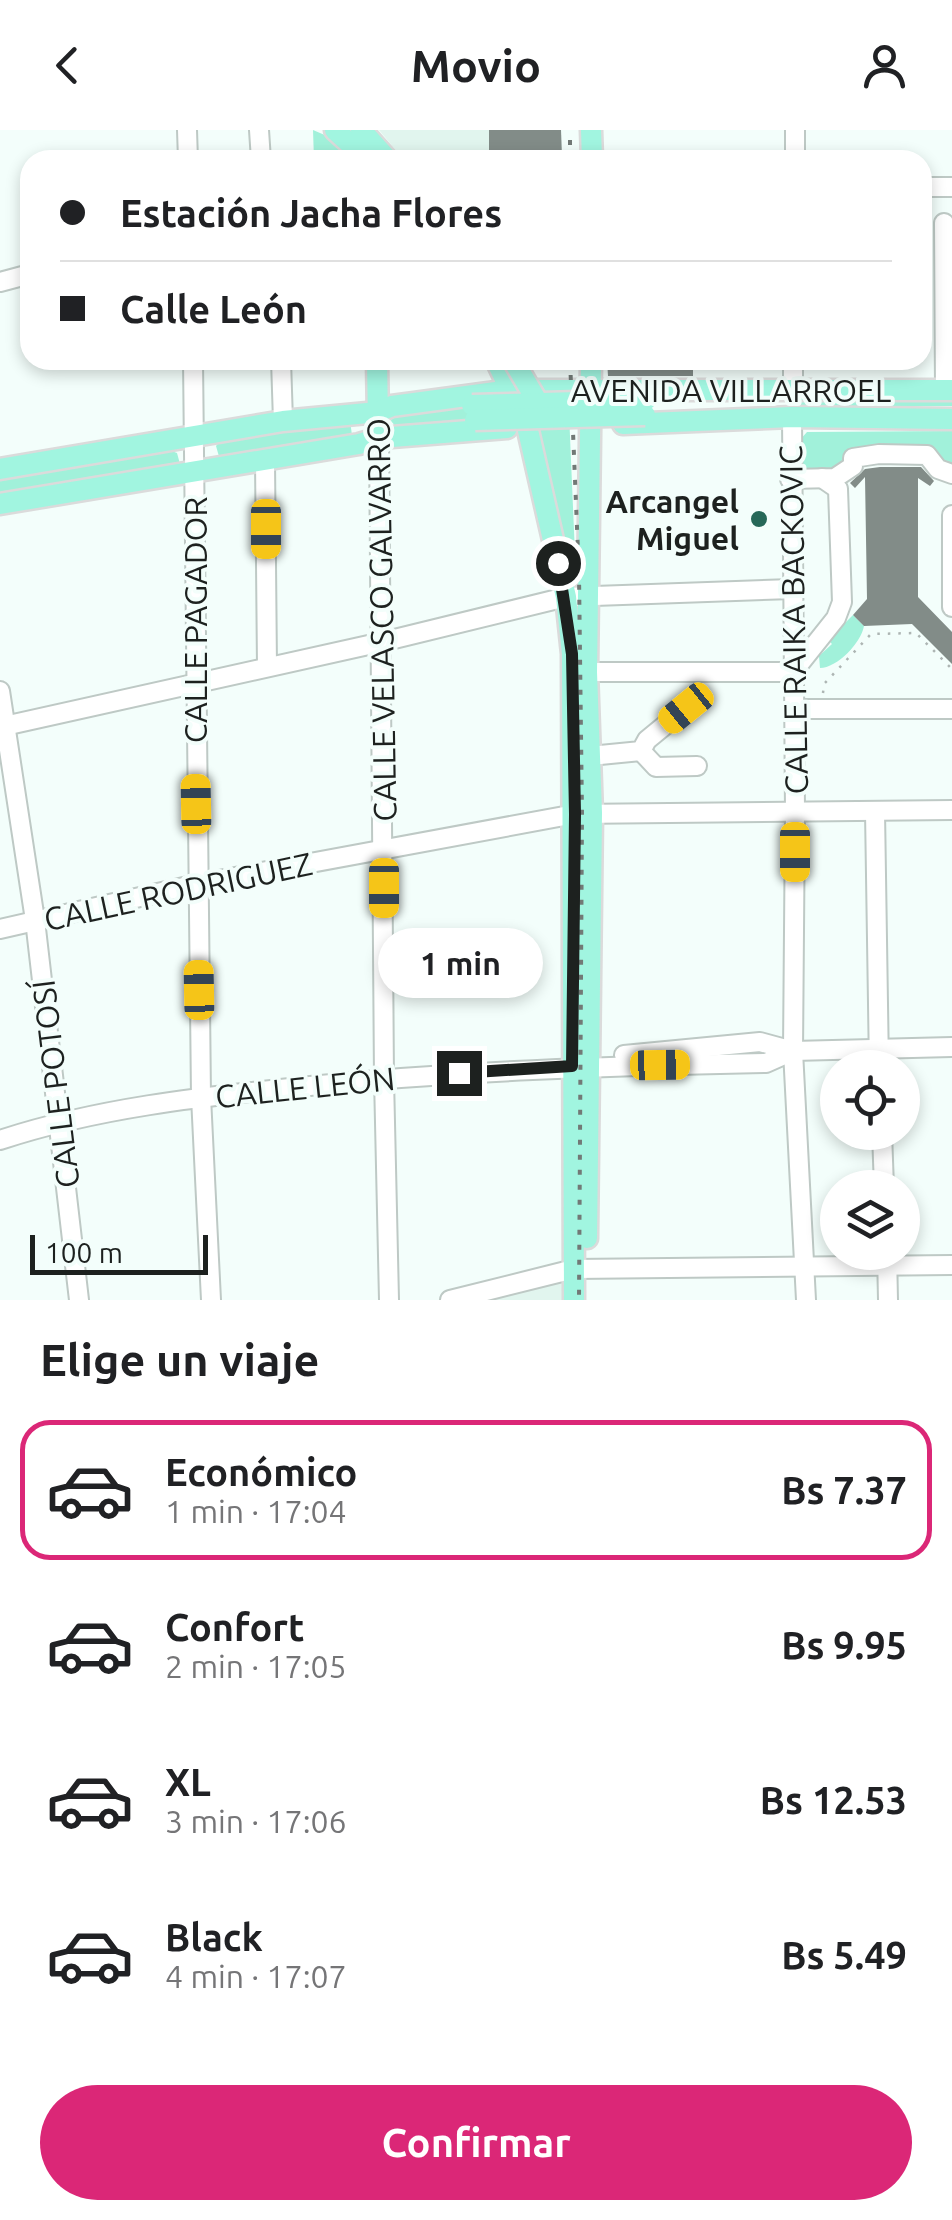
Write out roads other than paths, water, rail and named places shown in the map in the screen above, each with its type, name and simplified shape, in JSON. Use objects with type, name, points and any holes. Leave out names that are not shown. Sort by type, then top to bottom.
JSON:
[{"type":"main road","points":[[335,130],[365,150]]},
{"type":"main road","name":"CALLE VELASCO GALVARRO","points":[[377,370],[379,438]]},
{"type":"main road","points":[[502,370],[523,406]]},
{"type":"main road","points":[[515,370],[566,597],[584,814],[580,1269],[574,1300]]},
{"type":"main road","points":[[584,814],[590,756],[587,672],[592,370]]},
{"type":"main road","name":"AVENIDA VILLARROEL","points":[[523,406],[524,396],[539,390],[948,390]]},
{"type":"main road","points":[[378,412],[646,408],[762,399],[792,390]]},
{"type":"main road","name":"CALLE RAIKA BACKOVIC","points":[[792,390],[792,417]]},
{"type":"main road","name":"AVENIDA VILLARROEL","points":[[0,469],[283,421],[378,412],[392,406],[523,406]]},
{"type":"main road","points":[[379,438],[474,412],[523,406],[646,408],[792,417]]},
{"type":"main road","name":"AVENIDA VILLARROEL","points":[[0,504],[265,461],[523,406]]},
{"type":"main road","name":"AVENIDA VILLARROEL","points":[[590,426],[792,417],[952,419]]},
{"type":"main road","points":[[580,1269],[587,1300]]},
{"type":"street","points":[[944,223],[948,390]]},
{"type":"street","name":"CALLE PAGADOR","points":[[193,370],[201,1096],[211,1300]]},
{"type":"street","points":[[281,370],[283,421]]},
{"type":"street","name":"CALLE RAIKA BACKOVIC","points":[[792,390],[793,370]]},
{"type":"street","name":"CALLE RAIKA BACKOVIC","points":[[792,417],[793,1051],[806,1300]]},
{"type":"street","name":"CALLE VELASCO GALVARRO","points":[[379,438],[389,1300]]},
{"type":"street","points":[[790,478],[835,478],[853,466],[853,458],[879,454],[927,455],[938,469],[952,474]]},
{"type":"street","points":[[265,461],[267,666]]},
{"type":"street","points":[[587,672],[793,672],[836,618],[842,602],[838,489],[822,478]]},
{"type":"street","points":[[952,516],[952,607]]},
{"type":"street","points":[[2,726],[566,597],[792,589]]},
{"type":"street","name":"CALLE POTOSÍ","points":[[0,691],[2,726],[35,920],[79,1300]]},
{"type":"street","points":[[640,751],[646,740],[686,708]]},
{"type":"street","points":[[795,709],[952,709]]},
{"type":"street","points":[[590,756],[640,751]]},
{"type":"street","points":[[640,751],[656,767],[697,766]]},
{"type":"street","name":"CALLE RODRIGUEZ","points":[[0,929],[198,884],[584,814],[952,810]]},
{"type":"street","points":[[875,811],[878,1050]]},
{"type":"street","name":"CALLE LEÓN","points":[[0,1140],[60,1120],[201,1096],[384,1078],[584,1063],[766,1063],[793,1051],[952,1047]]},
{"type":"street","points":[[920,1262],[952,1265]]},
{"type":"street","points":[[450,1300],[580,1269],[820,1266]]},
{"type":"street","points":[[888,1270],[888,1300]]},
{"type":"railway","points":[[570,130],[570,150]]},
{"type":"railway","points":[[570,370],[579,575],[582,814],[579,1300]]},
{"type":"place","name":"Arcangel Miguel","points":[[759,519]]}]
